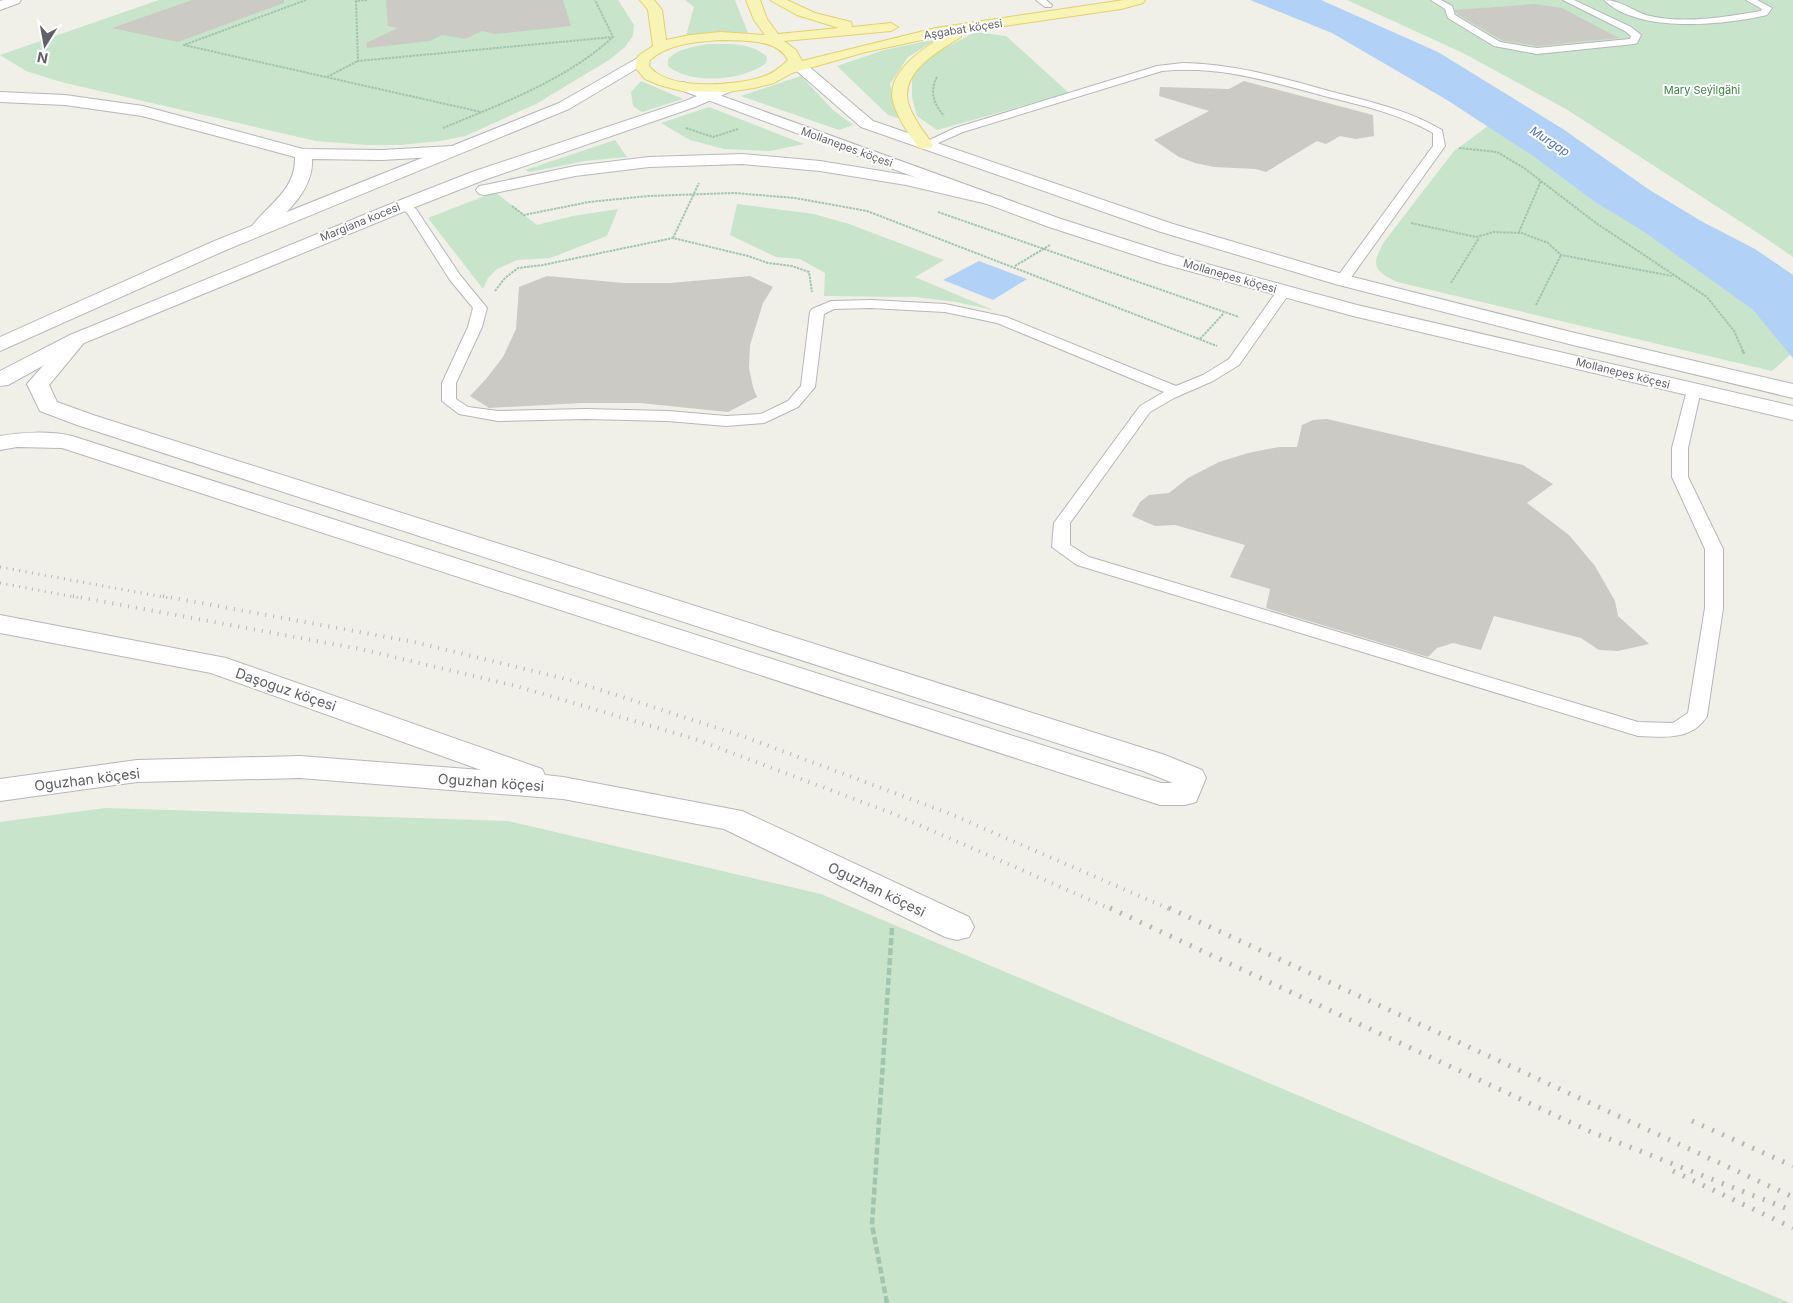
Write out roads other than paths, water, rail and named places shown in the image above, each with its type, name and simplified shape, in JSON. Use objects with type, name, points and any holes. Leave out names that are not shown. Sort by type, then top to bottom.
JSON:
[{"type":"main road","points":[[647,0],[655,10],[660,47]]},
{"type":"main road","points":[[753,0],[761,20],[773,41],[794,55],[795,66]]},
{"type":"main road","points":[[778,0],[800,13],[816,19],[857,27],[892,27]]},
{"type":"main road","name":"Aşgabat köçesi","points":[[1086,0],[1044,2],[892,27],[773,41],[721,36],[678,41],[660,47],[643,59],[642,67],[649,75],[663,82],[683,86],[729,88],[767,81],[795,66],[936,32],[1121,5],[1138,0]]},
{"type":"main road","points":[[925,145],[900,103],[898,91],[905,77],[922,58],[967,28]]},
{"type":"street","points":[[0,6],[14,0]]},
{"type":"street","points":[[1,344],[191,258],[564,106],[643,59]]},
{"type":"street","name":"Mollanepes köçesi","points":[[795,66],[867,124],[1167,228],[1570,349],[1694,390],[1793,391]]},
{"type":"street","name":"Mollanepes köçesi","points":[[683,86],[1077,230],[1167,259],[1353,310],[1726,375],[1746,391],[1793,413]]},
{"type":"street","name":"Margiana kocesi","points":[[0,380],[77,338],[351,226],[408,208],[478,176],[652,117],[729,88]]},
{"type":"street","points":[[0,97],[65,100],[143,111],[303,154],[382,155],[452,151]]},
{"type":"street","points":[[258,230],[300,183],[305,165],[303,154]]},
{"type":"street","points":[[408,208],[497,186],[575,171],[649,162],[742,159],[820,166],[906,180],[996,201]]},
{"type":"street","points":[[191,258],[230,276]]},
{"type":"street","points":[[0,443],[17,440],[64,441],[1160,794],[1185,794],[1191,778],[1154,763],[472,545],[85,420],[48,406],[38,384],[77,338]]},
{"type":"street","points":[[450,566],[472,545]]},
{"type":"street","name":"Daşoguz köçesi","points":[[0,624],[216,665],[362,715],[563,788]]},
{"type":"street","name":"Oguzhan köçesi","points":[[0,790],[137,771],[300,767],[563,788],[731,819],[957,927]]},
{"type":"lane","points":[[1435,0],[1449,8],[1451,16],[1497,44],[1537,51],[1634,42],[1636,35],[1628,29],[1567,0]]},
{"type":"lane","points":[[1608,0],[1637,14],[1666,22],[1749,16],[1764,13],[1767,8],[1750,0]]},
{"type":"lane","points":[[1586,9],[1618,5]]},
{"type":"lane","points":[[925,145],[959,130],[1160,68],[1182,64],[1234,68],[1420,121],[1438,132],[1439,146],[1342,280]]},
{"type":"lane","points":[[408,208],[455,277],[480,308],[476,327],[450,382],[449,401],[464,411],[498,416],[595,414],[668,416],[726,421],[764,418],[793,404],[808,387],[817,312],[830,305],[871,304],[945,308],[1001,320],[1177,392]]},
{"type":"lane","points":[[1284,291],[1234,362],[1208,378],[1145,409],[1062,523],[1061,547],[1083,561],[1638,729],[1677,730],[1697,716],[1714,608],[1714,550],[1680,477],[1680,448],[1694,390]]},
{"type":"water","name":"Murgap","points":[[1250,0],[1321,0],[1438,52],[1563,129],[1648,189],[1701,221],[1755,249],[1793,275],[1793,358],[1753,310],[1644,232],[1595,202],[1530,154],[1447,100],[1332,33]]},
{"type":"water","points":[[979,261],[1027,279],[993,300],[943,280]]},
{"type":"railway","points":[[0,567],[169,598]]},
{"type":"railway","points":[[0,583],[80,598]]},
{"type":"railway","points":[[73,596],[360,649],[516,686],[695,739],[894,814],[1113,910]]},
{"type":"railway","points":[[163,596],[414,642],[570,680],[745,737],[948,813],[1172,910]]},
{"type":"railway","points":[[1110,908],[1589,1131],[1793,1211]]},
{"type":"railway","points":[[1169,908],[1793,1197]]},
{"type":"railway","points":[[1692,1121],[1793,1166]]},
{"type":"railway","points":[[1673,1171],[1793,1228]]},
{"type":"park label","name":"Mary Seýilgähi","points":[[1702,90]]}]
